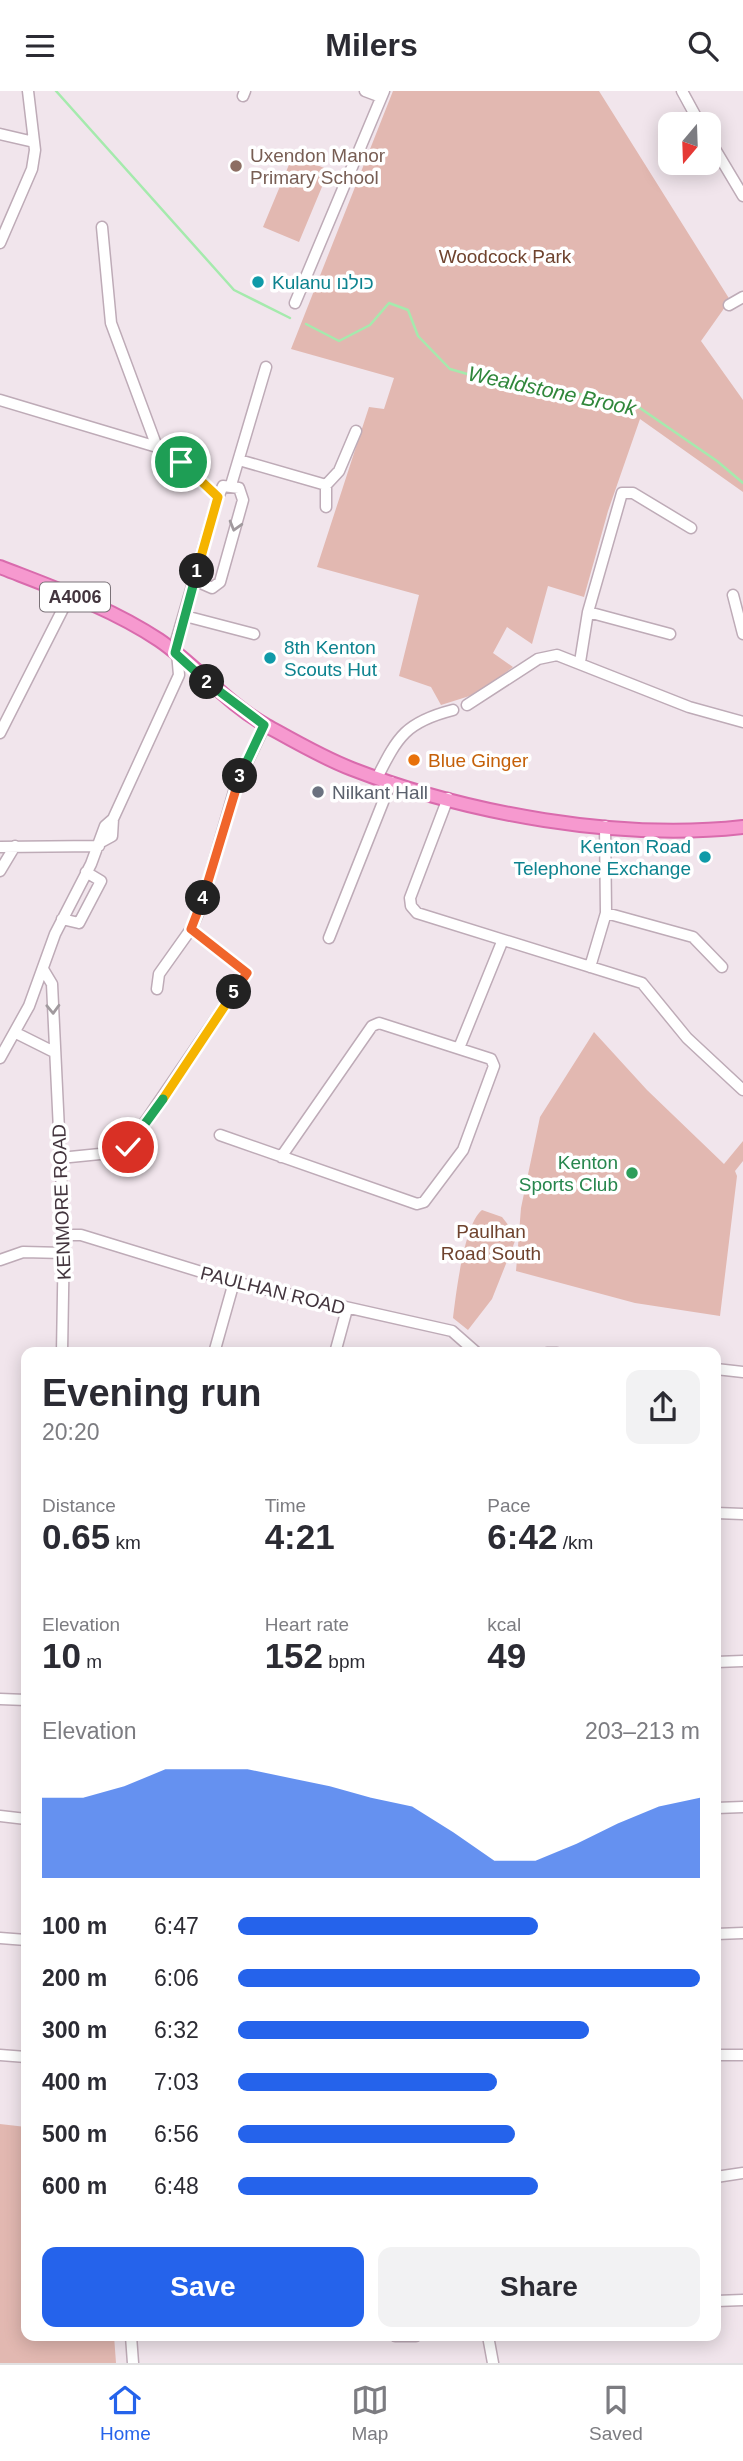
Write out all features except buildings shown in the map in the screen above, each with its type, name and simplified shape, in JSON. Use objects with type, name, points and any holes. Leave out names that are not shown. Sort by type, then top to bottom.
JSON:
[{"type":"main road","name":"A4006","points":[[0,567],[70,595],[146,633],[264,725],[323,756],[377,778],[520,815],[605,826],[691,830],[743,827]]},
{"type":"street","points":[[0,243],[32,169],[34,142],[28,91]]},
{"type":"street","points":[[295,303],[382,94],[365,91]]},
{"type":"street","points":[[682,91],[693,112]]},
{"type":"street","points":[[0,134],[34,142]]},
{"type":"street","points":[[721,159],[743,196]]},
{"type":"street","points":[[102,226],[111,323],[157,447]]},
{"type":"street","points":[[729,306],[743,297]]},
{"type":"street","points":[[0,1058],[16,1033],[62,919],[100,844],[106,826],[113,819],[179,675],[175,653],[218,497],[239,460],[266,367]]},
{"type":"street","points":[[0,400],[157,447],[172,454],[218,497]]},
{"type":"street","points":[[326,507],[326,485],[343,464],[356,431]]},
{"type":"street","points":[[239,460],[326,485]]},
{"type":"street","points":[[196,581],[212,588],[219,582],[243,500],[239,488],[227,485],[208,487]]},
{"type":"street","points":[[580,662],[588,611],[621,493],[633,493],[691,528]]},
{"type":"street","points":[[0,733],[70,595]]},
{"type":"street","points":[[733,595],[743,634]]},
{"type":"street","points":[[588,611],[670,634]]},
{"type":"street","points":[[185,616],[254,634]]},
{"type":"street","points":[[467,705],[546,656],[562,656],[689,707],[743,722]]},
{"type":"street","points":[[377,778],[401,735],[427,717],[453,710]]},
{"type":"street","points":[[157,989],[159,974],[191,929],[200,909],[235,788],[264,725]]},
{"type":"street","points":[[329,938],[391,782]]},
{"type":"street","points":[[448,798],[410,898],[411,907],[417,913],[502,942],[642,983],[687,1038],[743,1090]]},
{"type":"street","points":[[590,967],[606,913],[605,826]]},
{"type":"street","points":[[0,847],[100,844]]},
{"type":"street","points":[[0,871],[16,846]]},
{"type":"street","points":[[62,919],[79,923],[101,881],[86,873]]},
{"type":"street","points":[[606,913],[693,937],[722,967]]},
{"type":"street","points":[[60,1158],[120,1152],[134,1141],[247,973],[191,929]]},
{"type":"street","points":[[459,1048],[502,942]]},
{"type":"street","name":"KENMORE ROAD","points":[[43,969],[52,984],[64,1235],[62,1347]]},
{"type":"street","points":[[220,1135],[281,1157],[417,1204],[424,1202],[463,1150],[494,1066],[491,1059],[379,1023],[372,1026],[281,1157]]},
{"type":"street","points":[[16,1033],[54,1052]]},
{"type":"street","name":"PAULHAN ROAD","points":[[64,1235],[81,1235],[234,1282],[452,1331],[470,1347]]},
{"type":"street","points":[[0,1260],[23,1252],[64,1253]]},
{"type":"street","points":[[216,1347],[234,1282]]},
{"type":"street","points":[[337,1347],[347,1309]]},
{"type":"street","points":[[721,1370],[743,1372]]},
{"type":"street","points":[[721,1513],[743,1514]]},
{"type":"street","points":[[721,1662],[743,1661]]},
{"type":"street","points":[[0,1699],[21,1700]]},
{"type":"street","points":[[721,1808],[743,1808]]},
{"type":"street","points":[[0,1816],[21,1818]]},
{"type":"street","points":[[721,1934],[743,1933]]},
{"type":"street","points":[[0,1938],[21,1940]]},
{"type":"street","points":[[0,2055],[21,2057]]},
{"type":"street","points":[[721,2055],[743,2055]]},
{"type":"street","points":[[721,2175],[743,2173]]},
{"type":"street","points":[[721,2301],[743,2299]]},
{"type":"street","points":[[131,2341],[133,2363]]},
{"type":"street","points":[[489,2341],[493,2363]]},
{"type":"green space","name":"Woodcock Park","points":[[393,91],[599,91],[730,300],[701,341],[743,400],[743,492],[640,419],[608,511],[584,597],[548,586],[532,644],[507,627],[493,653],[513,667],[479,693],[441,705],[431,687],[399,676],[419,595],[317,567],[369,407],[384,409],[394,378],[291,349]]},
{"type":"green space","points":[[293,155],[329,170],[299,242],[263,227]]},
{"type":"green space","name":"Kenton Sports Club","points":[[594,1032],[647,1090],[724,1164],[743,1141],[743,1161],[735,1171],[737,1176],[720,1316],[635,1303],[516,1271],[521,1208],[540,1117]]},
{"type":"green space","name":"Paulhan Road South","points":[[482,1210],[502,1217],[517,1236],[492,1299],[468,1330],[453,1318],[470,1229]]},
{"type":"green space","points":[[0,2124],[21,2126],[21,2341],[114,2341],[116,2363],[0,2363]]},
{"type":"waterway","name":"Wealdstone Brook","points":[[56,91],[234,290],[290,318]]},
{"type":"waterway","name":"Wealdstone Brook","points":[[306,324],[339,341],[370,325],[389,303],[408,310],[418,336],[450,369],[495,382],[550,388],[637,406],[717,461],[743,483]]},
{"type":"place","name":"Uxendon Manor Primary School","points":[[236,166]]},
{"type":"place","name":"Kulanu כולנו","points":[[258,282]]},
{"type":"place","name":"8th Kenton Scouts Hut","points":[[270,658]]},
{"type":"place","name":"Blue Ginger","points":[[414,760]]},
{"type":"place","name":"Nilkant Hall","points":[[318,792]]},
{"type":"place","name":"Kenton Road Telephone Exchange","points":[[705,857]]},
{"type":"place","name":"Kenton Sports Club","points":[[632,1173]]},
{"type":"route","points":[[128,1147],[247,973],[191,929],[200,909],[235,788],[264,725],[205,680],[175,653],[176,641],[196,581],[218,497],[199,482],[181,462]]}]
